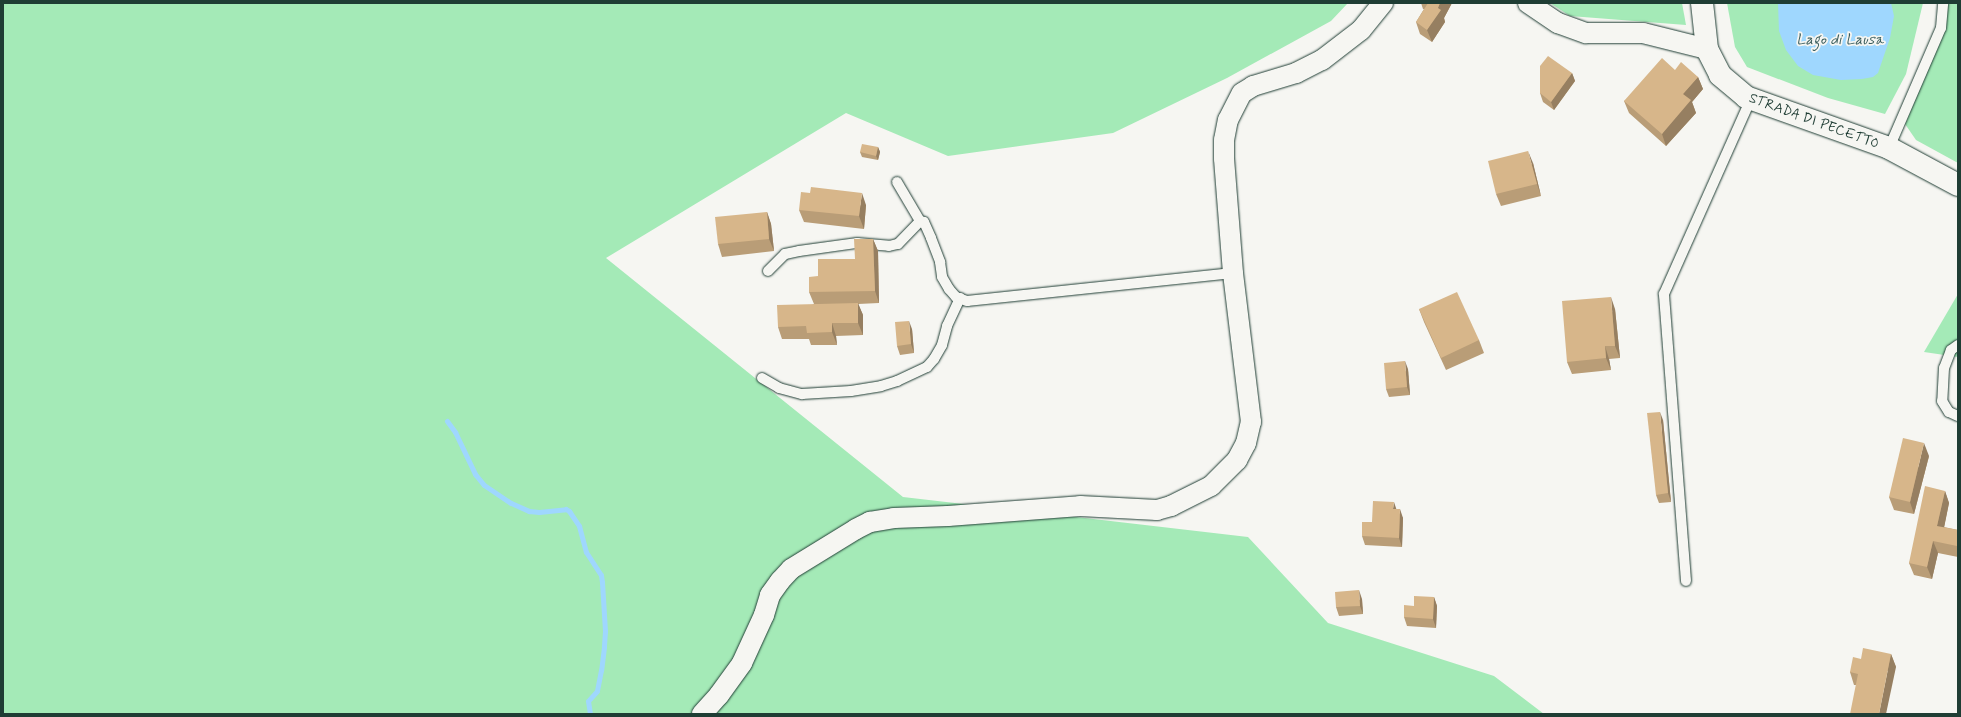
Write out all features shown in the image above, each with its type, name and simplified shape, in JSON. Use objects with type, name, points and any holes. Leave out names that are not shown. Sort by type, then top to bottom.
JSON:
[{"type":"street","points":[[702,714],[719,695],[742,663],[770,595],[780,581],[791,569],[870,522],[894,518],[948,516],[1080,506],[1157,510],[1171,506],[1210,486],[1237,460],[1246,443],[1250,422],[1233,274],[1224,140],[1228,120],[1242,93],[1253,86],[1296,73],[1322,60],[1361,30],[1383,3]]},
{"type":"street","points":[[1528,3],[1558,23],[1586,33],[1643,33],[1707,49]]},
{"type":"street","name":"STRADA DI PECETTO","points":[[1702,3],[1707,49],[1720,75],[1746,97],[1889,148],[1958,185]]},
{"type":"lane","points":[[1889,148],[1941,28],[1943,3]]},
{"type":"lane","points":[[1686,581],[1664,294],[1751,99]]},
{"type":"lane","points":[[897,182],[920,221],[924,222],[940,262],[942,277],[949,289],[956,297],[967,301],[1233,274]]},
{"type":"lane","points":[[768,271],[785,254],[799,251],[857,243],[889,246],[898,244],[920,221]]},
{"type":"lane","points":[[762,378],[779,388],[802,394],[851,391],[882,386],[897,381],[927,367],[934,359],[942,345],[947,326],[960,298]]},
{"type":"lane","points":[[1958,345],[1951,350],[1944,368],[1942,402],[1949,412],[1958,416]]},
{"type":"green space","points":[[3,3],[1348,3],[1331,21],[1227,78],[1113,133],[948,156],[846,113],[606,258],[903,497],[1248,537],[1328,623],[1494,676],[1544,714],[3,714]]},
{"type":"green space","points":[[1550,3],[1682,3],[1686,25],[1570,16]]},
{"type":"green space","points":[[1727,3],[1923,3],[1906,74],[1885,114],[1828,98],[1747,67],[1735,47]]},
{"type":"green space","points":[[1945,3],[1958,3],[1958,163],[1916,140],[1905,124],[1946,27]]},
{"type":"green space","points":[[1958,294],[1958,357],[1924,352]]},
{"type":"water","name":"Lago di Lausa","points":[[1778,3],[1891,3],[1894,16],[1890,38],[1878,73],[1873,77],[1841,80],[1813,75],[1798,66],[1786,50],[1779,31]]},
{"type":"building","points":[[1428,3],[1440,3],[1438,8],[1441,10],[1427,30],[1416,22]]},
{"type":"building","points":[[1548,56],[1572,73],[1551,102],[1540,93],[1540,66]]},
{"type":"building","points":[[1662,58],[1675,70],[1681,62],[1698,77],[1683,94],[1691,100],[1662,134],[1624,101]]},
{"type":"building","points":[[862,144],[878,147],[876,156],[860,152]]},
{"type":"building","points":[[1528,151],[1537,184],[1496,194],[1488,161]]},
{"type":"building","points":[[811,187],[862,193],[859,216],[799,210],[801,192],[810,193]]},
{"type":"building","points":[[767,212],[769,239],[718,244],[715,217]]},
{"type":"building","points":[[854,239],[873,239],[875,291],[809,292],[809,277],[818,276],[818,259],[855,259]]},
{"type":"building","points":[[1457,292],[1479,340],[1441,358],[1419,309]]},
{"type":"building","points":[[1611,297],[1615,346],[1605,346],[1606,358],[1567,362],[1562,301]]},
{"type":"building","points":[[858,303],[858,323],[832,323],[832,332],[807,333],[806,326],[778,327],[777,305]]},
{"type":"building","points":[[909,321],[911,344],[897,346],[895,322]]},
{"type":"building","points":[[1405,361],[1407,387],[1386,389],[1384,363]]},
{"type":"building","points":[[1660,412],[1668,493],[1656,495],[1647,413]]},
{"type":"building","points":[[1903,438],[1924,443],[1910,502],[1889,497]]},
{"type":"building","points":[[1925,486],[1945,491],[1937,526],[1958,530],[1957,546],[1933,541],[1927,567],[1909,563]]},
{"type":"building","points":[[1373,501],[1394,502],[1393,509],[1400,509],[1399,538],[1362,536],[1362,522],[1372,522]]},
{"type":"building","points":[[1359,590],[1360,606],[1336,607],[1335,592]]},
{"type":"building","points":[[1414,596],[1434,597],[1433,619],[1404,617],[1404,605],[1414,606]]},
{"type":"building","points":[[1863,648],[1891,654],[1879,714],[1850,714],[1858,674],[1850,672],[1853,657],[1861,659]]},
{"type":"waterway","points":[[447,421],[455,432],[475,474],[484,485],[511,503],[529,511],[539,512],[566,509],[579,526],[586,552],[601,575],[605,631],[597,691],[588,701],[590,714]]}]
